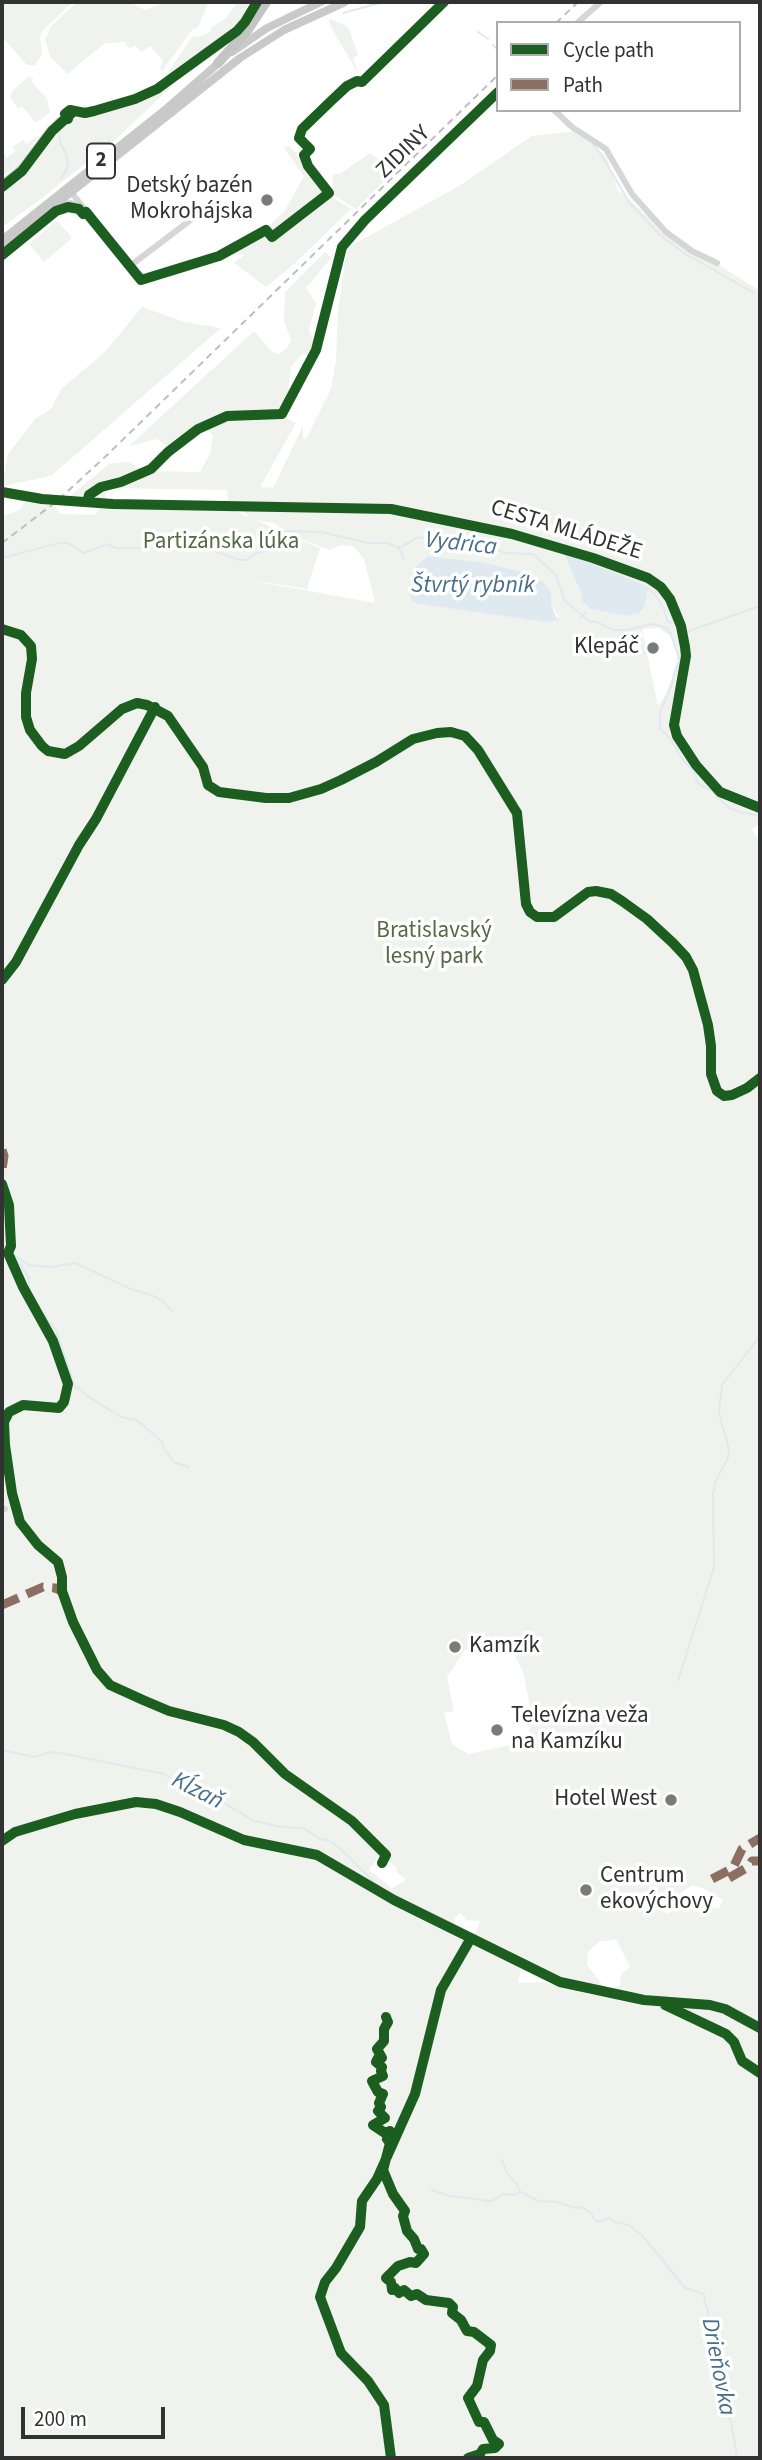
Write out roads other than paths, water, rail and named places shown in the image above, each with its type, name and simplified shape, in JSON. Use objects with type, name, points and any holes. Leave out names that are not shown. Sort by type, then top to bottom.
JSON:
[{"type":"highway","points":[[218,63],[247,31],[266,2]]},
{"type":"main road","name":"2","points":[[2,247],[55,206],[68,191],[218,63],[267,29],[321,2]]},
{"type":"main road","name":"2","points":[[2,240],[240,58],[284,30],[345,2]]},
{"type":"street","points":[[2,183],[21,167],[53,126],[74,111],[85,113],[102,109],[157,89],[237,31],[257,2]]},
{"type":"street","points":[[579,21],[601,2]]},
{"type":"street","name":"ZIDINY","points":[[342,247],[365,220],[496,94]]},
{"type":"street","points":[[556,112],[572,127],[606,149],[632,194],[666,232],[692,251],[717,263]]},
{"type":"street","points":[[68,191],[141,280],[203,261]]},
{"type":"street","points":[[55,206],[72,204],[82,207]]},
{"type":"street","points":[[130,266],[205,209]]},
{"type":"street","name":"CESTA MLÁDEŽE","points":[[2,492],[41,499],[87,502],[391,509],[512,534],[648,578],[661,587],[670,599],[681,626],[685,647],[686,656],[674,725],[677,736],[695,765],[720,792],[760,808]]},
{"type":"street","points":[[2,1841],[15,1832],[75,1814],[121,1804],[146,1803],[180,1812],[244,1840],[317,1855],[385,1895]]},
{"type":"water","points":[[564,554],[644,585],[648,588],[644,608],[640,613],[627,616],[591,609],[582,601]]},
{"type":"water","name":"Štvrtý rybník","points":[[428,556],[486,563],[530,574],[543,582],[551,592],[551,604],[556,617],[561,620],[545,622],[419,604],[412,600],[409,591],[411,578],[416,566]]},
{"type":"waterway","points":[[343,13],[383,2]]},
{"type":"waterway","points":[[478,32],[488,39]]},
{"type":"waterway","points":[[493,45],[496,48]]},
{"type":"waterway","points":[[59,133],[68,166],[61,179]]},
{"type":"waterway","points":[[592,143],[629,202],[658,233],[684,253],[754,293]]},
{"type":"waterway","name":"Vydrica","points":[[2,558],[59,543],[68,543],[84,553],[107,544],[116,548],[140,548],[173,536],[202,550],[212,550],[247,560],[256,553],[274,549],[282,533],[286,531],[321,532],[368,543],[387,543],[399,548],[419,537],[457,545],[491,548],[505,553],[533,554],[556,575],[564,600],[589,621],[615,630],[652,624],[665,627],[671,634],[679,658],[660,712],[660,729],[695,773],[697,782],[711,790],[728,807],[760,816]]},
{"type":"waterway","points":[[399,548],[404,559]]},
{"type":"waterway","points":[[648,588],[664,609],[668,622],[672,623]]},
{"type":"waterway","points":[[686,632],[760,606]]},
{"type":"waterway","name":"Vydrica","points":[[580,618],[586,612]]},
{"type":"waterway","points":[[2,1244],[16,1257],[29,1278],[29,1292],[56,1330],[75,1387],[121,1417],[136,1420],[162,1442],[174,1462],[189,1467]]},
{"type":"waterway","points":[[17,1257],[29,1265],[51,1267],[75,1263],[131,1289],[152,1295],[172,1311]]},
{"type":"waterway","points":[[678,1681],[714,1567],[713,1493],[716,1480],[728,1458],[729,1449],[719,1413],[722,1385],[760,1336]]},
{"type":"waterway","name":"Kĺzaň","points":[[2,1750],[35,1757],[51,1752],[60,1753],[164,1774],[202,1797],[221,1801],[254,1821],[303,1828],[320,1839],[330,1841],[373,1881]]},
{"type":"waterway","points":[[502,2160],[507,2173],[520,2191]]},
{"type":"waterway","name":"Drieňovka","points":[[432,2190],[449,2196],[491,2201],[504,2194],[521,2192],[538,2201],[582,2207],[592,2214],[594,2220],[610,2218],[629,2225],[642,2235],[685,2288],[704,2294],[708,2309],[709,2340],[713,2351],[711,2359],[718,2370],[737,2458]]},
{"type":"railway","points":[[558,21],[578,2]]},
{"type":"railway","points":[[2,543],[57,501],[105,457],[496,77]]},
{"type":"place","name":"Detský bazén Mokrohájska","points":[[267,200]]},
{"type":"place","name":"Klepáč","points":[[653,648]]},
{"type":"place","name":"Kamzík","points":[[455,1647]]},
{"type":"place","name":"Televízna veža na Kamzíku","points":[[497,1730]]},
{"type":"place","name":"Hotel West","points":[[671,1800]]},
{"type":"place","name":"Centrum ekovýchovy","points":[[586,1890]]},
{"type":"park label","name":"Partizánska lúka","points":[[221,543]]},
{"type":"park label","name":"Bratislavský lesný park","points":[[434,945]]}]
